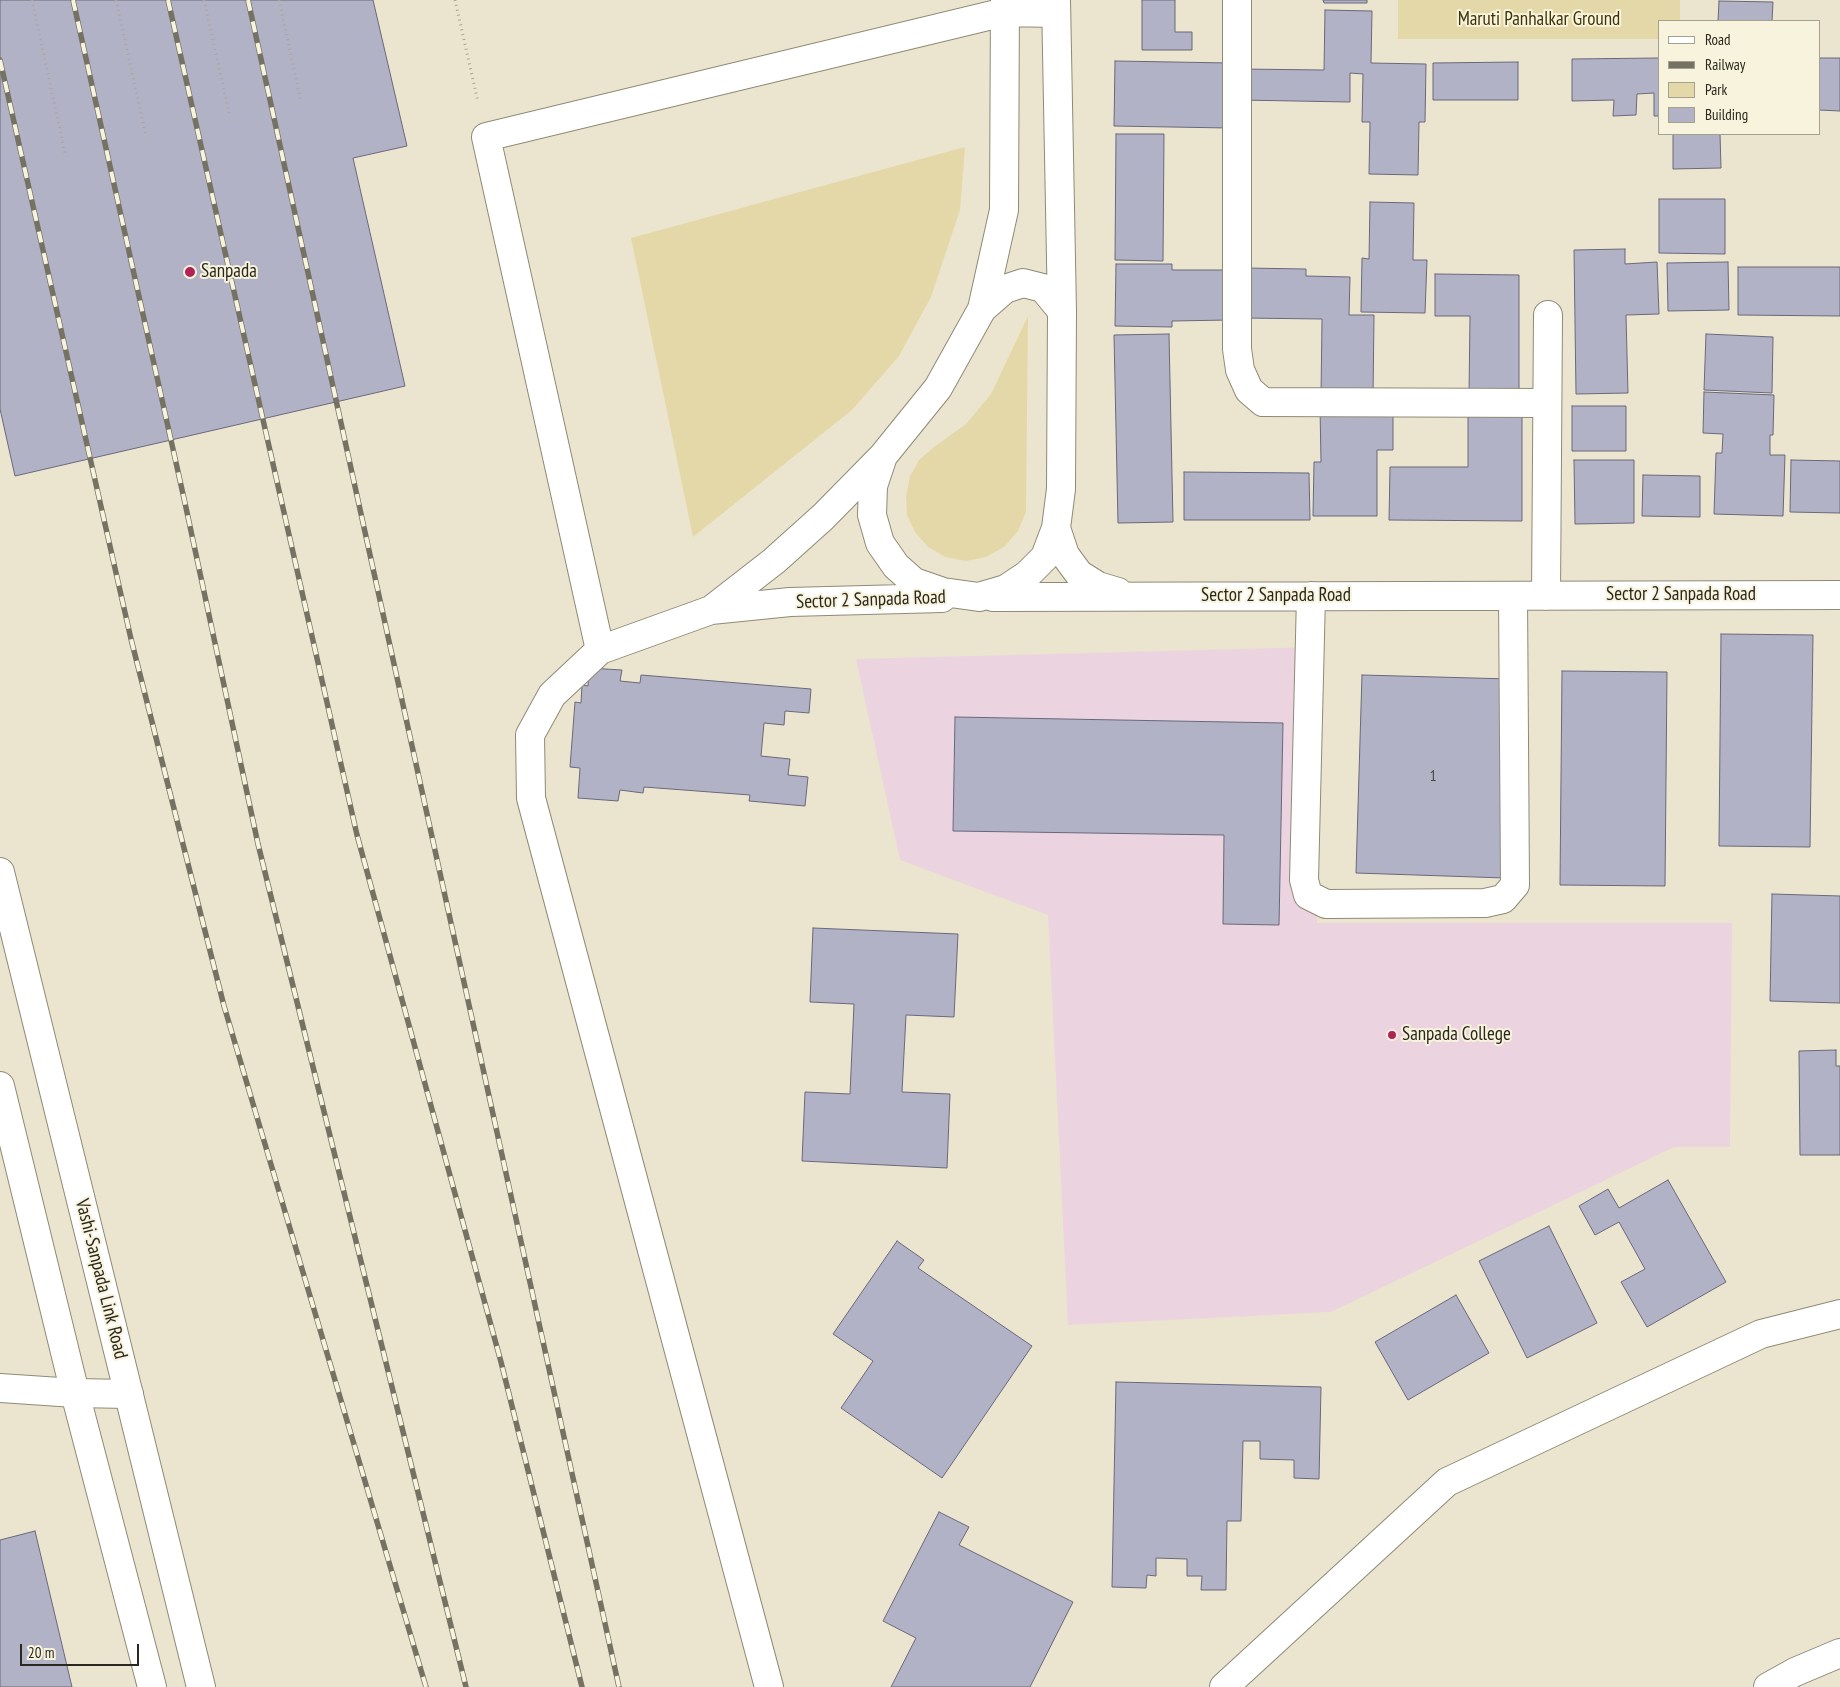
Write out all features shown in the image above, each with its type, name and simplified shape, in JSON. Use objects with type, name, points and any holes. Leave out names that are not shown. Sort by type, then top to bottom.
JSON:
[{"type":"street","points":[[1237,0],[1237,349],[1240,370],[1248,390],[1263,402],[1547,402]]},
{"type":"street","points":[[769,1687],[531,798],[530,735],[552,694],[600,650],[712,610],[781,554],[823,516],[883,456],[938,388],[982,309],[1004,210],[1005,6]]},
{"type":"street","points":[[600,650],[486,137],[1005,6],[1056,6],[1062,310],[1060,490],[1056,528],[1045,557],[1027,575],[1006,589],[979,597],[943,592],[914,582],[896,566],[880,543],[872,516],[873,486],[883,456]]},
{"type":"street","points":[[982,309],[1005,289],[1024,283],[1043,288],[1062,310]]},
{"type":"street","points":[[1546,596],[1548,315]]},
{"type":"street","points":[[1056,528],[1065,555],[1079,574],[1098,586],[1133,597]]},
{"type":"street","name":"Sector 2 Sanpada Road","points":[[712,610],[790,602],[979,597],[1840,595]]},
{"type":"street","points":[[1310,596],[1304,880],[1308,895],[1326,904],[1485,904],[1503,900],[1515,885],[1513,596]]},
{"type":"street","name":"Vashi-Sanpada Link Road","points":[[0,872],[201,1687]]},
{"type":"street","points":[[0,1086],[75,1393],[152,1687]]},
{"type":"street","points":[[1224,1687],[1447,1482],[1761,1334],[1840,1314]]},
{"type":"street","points":[[0,1388],[75,1393],[129,1394]]},
{"type":"street","points":[[1768,1687],[1796,1672],[1840,1653]]},
{"type":"path","points":[[32,0],[65,153]]},
{"type":"path","points":[[116,0],[146,136]]},
{"type":"path","points":[[204,0],[230,117]]},
{"type":"path","points":[[280,0],[301,102]]},
{"type":"path","points":[[455,0],[486,137]]},
{"type":"shaded area","name":"Sanpada College","points":[[1316,647],[1317,923],[1732,923],[1730,1147],[1674,1147],[1331,1312],[1068,1325],[1048,915],[900,860],[856,659]]},
{"type":"green space","name":"Maruti Panhalkar Ground","points":[[1398,0],[1680,0],[1680,20],[1658,20],[1658,39],[1398,39]]},
{"type":"green space","points":[[965,147],[960,210],[931,297],[899,356],[852,410],[693,537],[631,238]]},
{"type":"green space","points":[[1028,316],[1026,512],[1018,531],[1004,547],[986,557],[966,561],[945,557],[928,547],[915,532],[907,515],[906,496],[910,476],[919,460],[966,424],[991,394]]},
{"type":"building","name":"Sanpada","points":[[0,0],[373,0],[407,146],[353,158],[405,386],[15,476],[0,409]]},
{"type":"building","points":[[1142,0],[1175,0],[1175,32],[1192,32],[1192,50],[1142,50]]},
{"type":"building","points":[[1323,0],[1367,0],[1367,3],[1324,3]]},
{"type":"building","points":[[1719,1],[1773,2],[1772,20],[1718,20]]},
{"type":"building","points":[[1325,10],[1372,11],[1371,63],[1426,64],[1425,122],[1419,122],[1418,175],[1369,174],[1370,122],[1362,122],[1363,74],[1350,73],[1350,102],[1240,100],[1241,69],[1324,70]]},
{"type":"building","points":[[1658,58],[1658,116],[1654,116],[1654,93],[1637,94],[1636,115],[1613,116],[1614,100],[1572,101],[1572,59]]},
{"type":"building","points":[[1820,58],[1840,58],[1840,111],[1820,110]]},
{"type":"building","points":[[1115,61],[1229,63],[1228,128],[1114,126]]},
{"type":"building","points":[[1518,62],[1518,100],[1433,100],[1433,63]]},
{"type":"building","points":[[1116,134],[1164,134],[1163,261],[1115,260]]},
{"type":"building","points":[[1673,135],[1720,135],[1721,168],[1673,169]]},
{"type":"building","points":[[1659,199],[1725,199],[1725,254],[1659,253]]},
{"type":"building","points":[[1370,202],[1414,203],[1413,260],[1427,260],[1425,313],[1361,312],[1362,258],[1369,259]]},
{"type":"building","points":[[1625,249],[1625,264],[1657,262],[1659,314],[1626,315],[1628,393],[1576,394],[1574,250]]},
{"type":"building","points":[[1728,262],[1729,310],[1668,311],[1667,263]]},
{"type":"building","points":[[1116,264],[1172,264],[1172,270],[1229,270],[1229,320],[1172,321],[1172,327],[1115,326]]},
{"type":"building","points":[[1738,267],[1840,267],[1840,316],[1738,315]]},
{"type":"building","points":[[1245,268],[1306,269],[1306,276],[1350,277],[1349,315],[1374,315],[1373,397],[1321,396],[1322,319],[1244,318]]},
{"type":"building","points":[[1435,274],[1519,275],[1519,395],[1469,394],[1470,316],[1435,316]]},
{"type":"building","points":[[1169,334],[1173,522],[1118,523],[1114,335]]},
{"type":"building","points":[[1706,334],[1773,337],[1772,393],[1704,390]]},
{"type":"building","points":[[1704,392],[1774,395],[1773,435],[1770,435],[1770,455],[1785,455],[1783,516],[1714,514],[1716,453],[1722,453],[1723,434],[1703,433]]},
{"type":"building","points":[[1572,406],[1626,406],[1626,451],[1572,451]]},
{"type":"building","points":[[1320,407],[1393,407],[1393,450],[1377,450],[1377,516],[1313,516],[1314,462],[1321,462]]},
{"type":"building","points":[[1468,411],[1522,411],[1522,521],[1389,520],[1390,467],[1468,467]]},
{"type":"building","points":[[1574,460],[1634,460],[1634,523],[1575,524]]},
{"type":"building","points":[[1791,460],[1840,461],[1840,513],[1790,512]]},
{"type":"building","points":[[1184,472],[1309,473],[1310,520],[1184,520]]},
{"type":"building","points":[[1643,475],[1700,476],[1700,517],[1642,516]]},
{"type":"building","points":[[1721,634],[1813,635],[1810,847],[1719,846]]},
{"type":"building","points":[[589,668],[622,670],[620,681],[640,683],[641,675],[811,689],[809,713],[785,711],[784,725],[764,723],[761,756],[790,759],[788,775],[808,777],[805,806],[749,801],[750,795],[644,787],[643,793],[620,790],[618,801],[578,798],[580,768],[570,767],[575,702],[581,703],[582,685],[588,686]]},
{"type":"building","points":[[1562,671],[1667,672],[1665,886],[1560,885]]},
{"type":"building","points":[[1362,675],[1510,679],[1505,878],[1356,873]]},
{"type":"building","points":[[955,717],[1283,723],[1279,925],[1223,924],[1224,835],[953,831]]},
{"type":"building","points":[[1772,894],[1840,896],[1840,1003],[1770,1001]]},
{"type":"building","points":[[813,928],[958,934],[954,1017],[906,1015],[902,1092],[950,1094],[947,1168],[802,1161],[805,1092],[850,1094],[854,1004],[810,1002]]},
{"type":"building","points":[[1836,1050],[1836,1066],[1840,1066],[1840,1155],[1800,1155],[1799,1051]]},
{"type":"building","points":[[1668,1180],[1726,1282],[1647,1327],[1621,1282],[1645,1269],[1619,1222],[1595,1235],[1579,1206],[1608,1189],[1619,1208]]},
{"type":"building","points":[[1549,1226],[1597,1323],[1527,1358],[1479,1261]]},
{"type":"building","points":[[897,1241],[924,1260],[918,1268],[1032,1346],[942,1478],[841,1408],[873,1361],[833,1334]]},
{"type":"building","points":[[1456,1295],[1489,1353],[1408,1400],[1375,1342]]},
{"type":"building","points":[[1116,1382],[1321,1387],[1319,1479],[1294,1478],[1294,1460],[1260,1459],[1260,1441],[1243,1441],[1241,1521],[1227,1521],[1226,1590],[1201,1590],[1202,1576],[1187,1576],[1187,1559],[1156,1558],[1156,1576],[1147,1575],[1146,1588],[1112,1587]]},
{"type":"building","points":[[939,1512],[969,1527],[959,1545],[1073,1602],[1030,1687],[891,1687],[916,1638],[883,1621]]},
{"type":"building","points":[[35,1531],[72,1687],[0,1687],[0,1540]]},
{"type":"railway","points":[[73,0],[185,503],[258,844],[466,1687]]},
{"type":"railway","points":[[168,0],[357,835],[501,1362],[582,1687]]},
{"type":"railway","points":[[248,0],[619,1687]]},
{"type":"railway","points":[[0,60],[131,639],[224,1006],[426,1687]]},
{"type":"place","name":"Sanpada","points":[[190,272]]},
{"type":"place","name":"Sanpada College","points":[[1392,1035]]}]
